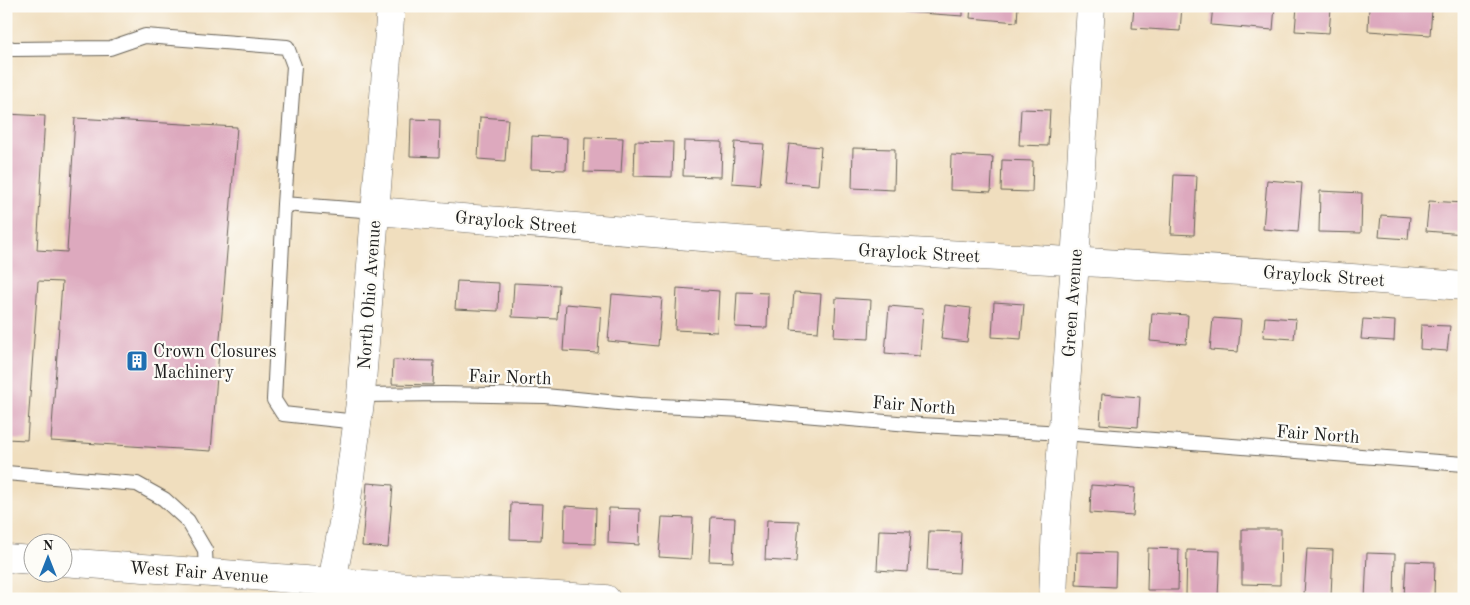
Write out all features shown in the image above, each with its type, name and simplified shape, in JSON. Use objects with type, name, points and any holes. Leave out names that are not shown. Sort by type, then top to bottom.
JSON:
[{"type":"street","name":"North Ohio Avenue","points":[[332,582],[346,507],[361,395],[391,6]]},
{"type":"street","name":"Green Avenue","points":[[1053,599],[1056,522],[1091,6]]},
{"type":"street","name":"Graylock Street","points":[[376,211],[826,247],[1310,275],[1464,286]]},
{"type":"street","points":[[6,558],[22,559]]},
{"type":"street","name":"West Fair Avenue","points":[[72,563],[332,582],[606,599]]},
{"type":"lane","points":[[6,54],[7,48],[110,48],[145,36],[287,47],[294,66],[284,204],[274,400],[283,414],[357,422]]},
{"type":"lane","points":[[284,204],[376,211]]},
{"type":"lane","name":"Fair North","points":[[361,395],[545,396],[639,405],[744,410],[921,425],[1063,433],[1464,464]]},
{"type":"lane","points":[[6,473],[137,484],[164,499],[188,521],[205,550],[206,572]]},
{"type":"building","points":[[905,6],[963,6],[963,16],[904,12]]},
{"type":"building","points":[[971,6],[1018,6],[1017,22],[970,18]]},
{"type":"building","points":[[1134,6],[1182,6],[1180,31],[1132,28]]},
{"type":"building","points":[[1213,6],[1275,6],[1273,30],[1211,25]]},
{"type":"building","points":[[1297,6],[1331,8],[1329,33],[1295,31]]},
{"type":"building","points":[[1369,6],[1432,10],[1430,35],[1368,31]]},
{"type":"building","points":[[1021,109],[1050,110],[1048,146],[1019,145]]},
{"type":"building","name":"Crown Closures Machinery","points":[[6,114],[45,116],[37,250],[67,252],[75,118],[237,127],[211,451],[51,441],[62,282],[38,281],[27,440],[6,439]]},
{"type":"building","points":[[480,117],[508,119],[505,161],[478,159]]},
{"type":"building","points":[[411,119],[440,120],[439,157],[410,156]]},
{"type":"building","points":[[532,136],[567,138],[566,170],[531,169]]},
{"type":"building","points":[[585,137],[623,138],[621,173],[584,172]]},
{"type":"building","points":[[635,141],[673,142],[672,177],[634,176]]},
{"type":"building","points":[[684,141],[722,142],[721,177],[683,176]]},
{"type":"building","points":[[735,142],[764,144],[760,185],[732,183]]},
{"type":"building","points":[[789,144],[821,147],[818,185],[785,182]]},
{"type":"building","points":[[853,148],[895,149],[894,190],[852,188]]},
{"type":"building","points":[[951,155],[993,157],[991,192],[950,190]]},
{"type":"building","points":[[1002,160],[1033,161],[1032,192],[1001,191]]},
{"type":"building","points":[[1174,175],[1197,176],[1194,235],[1171,234]]},
{"type":"building","points":[[1267,180],[1302,183],[1298,232],[1263,229]]},
{"type":"building","points":[[1320,191],[1362,193],[1361,233],[1319,232]]},
{"type":"building","points":[[1429,201],[1464,203],[1464,234],[1426,231]]},
{"type":"building","points":[[1381,215],[1410,217],[1408,239],[1379,237]]},
{"type":"building","points":[[457,281],[499,283],[498,311],[455,309]]},
{"type":"building","points":[[514,283],[559,285],[557,319],[512,317]]},
{"type":"building","points":[[677,288],[719,291],[717,332],[675,330]]},
{"type":"building","points":[[737,292],[768,293],[767,328],[735,327]]},
{"type":"building","points":[[794,292],[821,294],[818,332],[791,330]]},
{"type":"building","points":[[612,294],[662,298],[658,346],[608,341]]},
{"type":"building","points":[[836,298],[871,300],[869,339],[834,337]]},
{"type":"building","points":[[994,302],[1024,304],[1021,339],[992,337]]},
{"type":"building","points":[[566,304],[601,307],[598,353],[563,351]]},
{"type":"building","points":[[945,305],[971,308],[967,342],[941,339]]},
{"type":"building","points":[[889,306],[923,309],[920,356],[885,353]]},
{"type":"building","points":[[1152,313],[1188,315],[1186,344],[1150,341]]},
{"type":"building","points":[[1265,317],[1296,319],[1294,339],[1263,337]]},
{"type":"building","points":[[1213,318],[1241,320],[1238,352],[1210,350]]},
{"type":"building","points":[[1363,319],[1395,321],[1394,341],[1361,339]]},
{"type":"building","points":[[1421,325],[1450,326],[1447,351],[1420,349]]},
{"type":"building","points":[[393,360],[434,361],[433,385],[392,384]]},
{"type":"building","points":[[1102,394],[1140,397],[1138,427],[1100,424]]},
{"type":"building","points":[[367,483],[393,485],[388,548],[362,546]]},
{"type":"building","points":[[1091,485],[1135,488],[1133,516],[1090,513]]},
{"type":"building","points":[[511,503],[543,504],[541,540],[510,539]]},
{"type":"building","points":[[565,506],[596,508],[595,544],[564,543]]},
{"type":"building","points":[[609,508],[640,509],[639,545],[608,543]]},
{"type":"building","points":[[662,517],[693,518],[691,559],[659,557]]},
{"type":"building","points":[[711,517],[735,518],[733,562],[709,561]]},
{"type":"building","points":[[767,520],[799,521],[796,562],[765,560]]},
{"type":"building","points":[[1242,529],[1281,529],[1280,585],[1242,584]]},
{"type":"building","points":[[879,530],[911,531],[908,572],[877,570]]},
{"type":"building","points":[[929,531],[961,532],[959,573],[927,571]]},
{"type":"building","points":[[1148,548],[1179,549],[1178,590],[1147,590]]},
{"type":"building","points":[[1307,549],[1333,550],[1331,596],[1304,594]]},
{"type":"building","points":[[1187,550],[1220,551],[1218,597],[1186,595]]},
{"type":"building","points":[[1077,552],[1116,553],[1115,587],[1076,585]]},
{"type":"building","points":[[1367,553],[1395,554],[1394,599],[1365,599]]},
{"type":"building","points":[[1406,561],[1435,562],[1434,597],[1404,597]]},
{"type":"place","name":"Crown Closures Machinery","points":[[137,361]]}]
